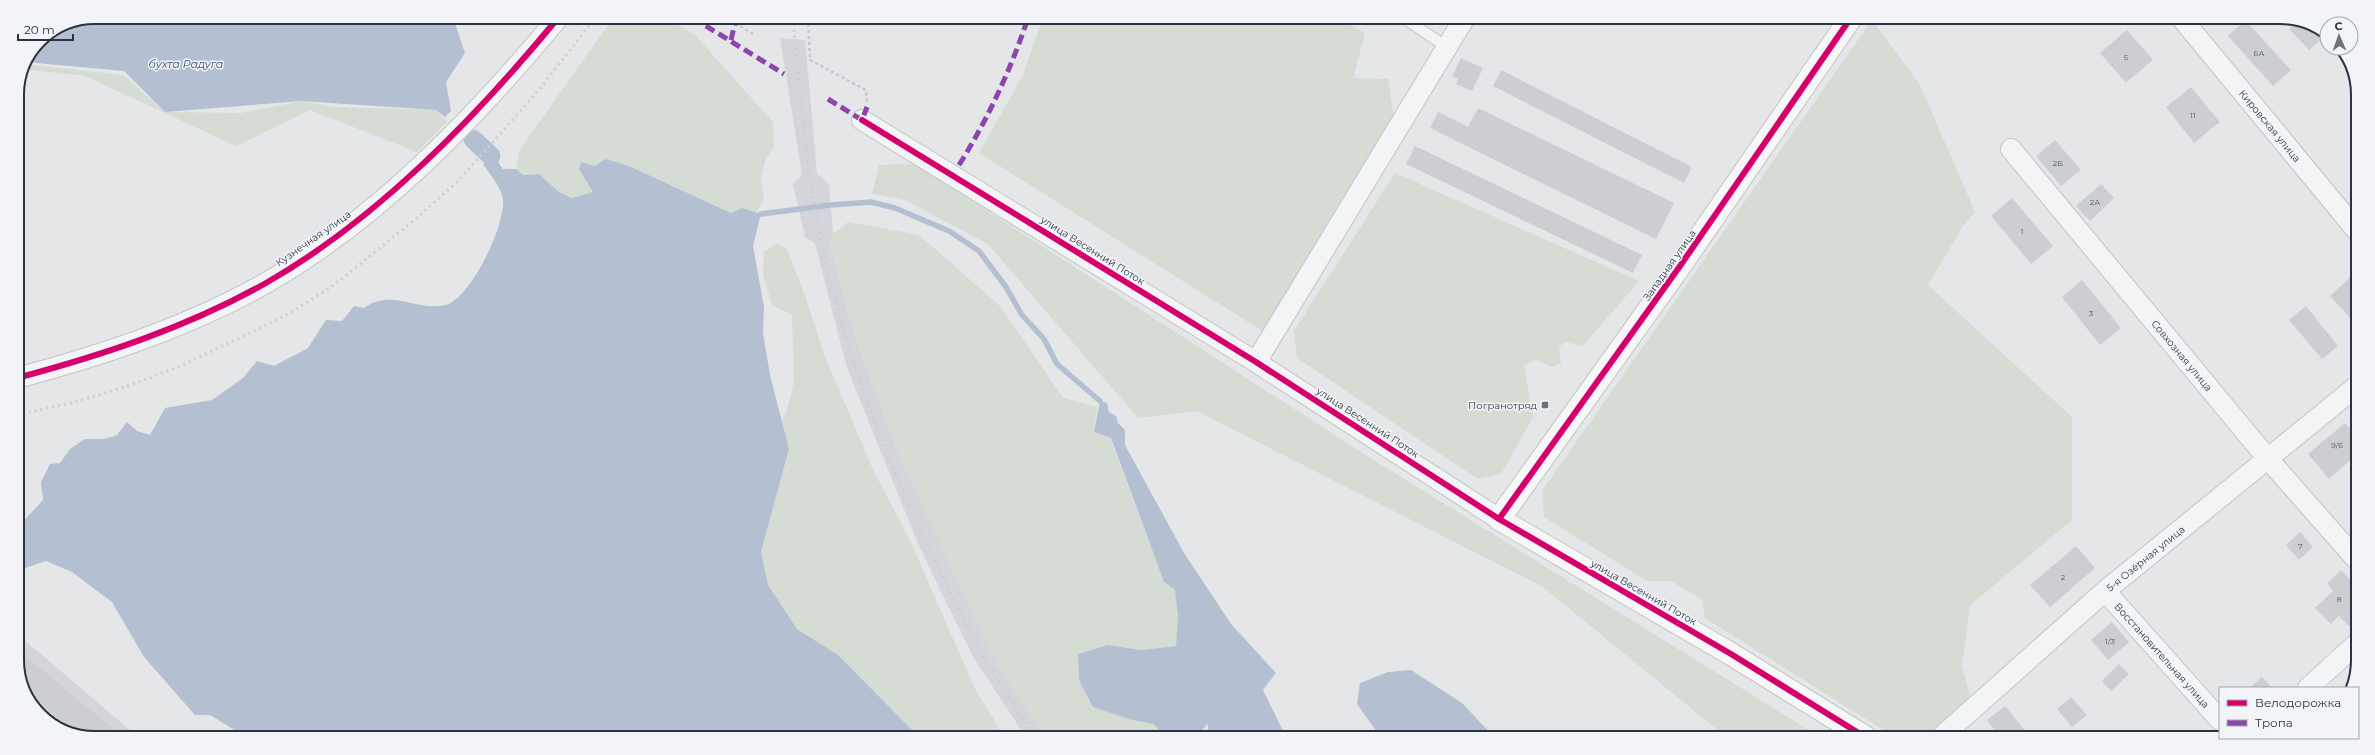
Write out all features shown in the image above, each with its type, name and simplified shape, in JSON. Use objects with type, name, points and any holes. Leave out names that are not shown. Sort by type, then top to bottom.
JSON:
[{"type":"street","name":"Кузнечная улица","points":[[24,376],[75,363],[170,330],[265,284],[346,229],[398,187],[516,68],[553,24]]},
{"type":"street","points":[[1256,362],[1461,24]]},
{"type":"street","name":"Западная улица","points":[[1499,519],[1680,266],[1847,24]]},
{"type":"street","name":"Кировская улица","points":[[2186,24],[2351,224]]},
{"type":"street","name":"улица Весенний Поток","points":[[865,114],[1256,362],[1499,519],[1731,654],[1853,731]]},
{"type":"street","name":"Совхозная улица","points":[[2011,149],[2268,459],[2351,553]]},
{"type":"street","name":"5-я Озёрная улица","points":[[1948,731],[2106,591],[2351,390]]},
{"type":"street","name":"Восстановительная улица","points":[[2106,591],[2219,719]]},
{"type":"street","points":[[2309,687],[2351,649]]},
{"type":"lane","points":[[1412,24],[1447,47]]},
{"type":"path","points":[[737,24],[753,34]]},
{"type":"path","points":[[808,24],[810,60],[866,90],[865,114]]},
{"type":"shaded area","points":[[609,24],[675,24],[694,34],[773,122],[774,146],[765,161],[761,179],[764,200],[756,212],[742,208],[731,213],[629,166],[606,159],[594,166],[579,169],[594,192],[572,198],[559,192],[539,174],[523,175],[516,169],[519,151]]},
{"type":"shaded area","points":[[1041,24],[1348,24],[1365,33],[1353,78],[1388,79],[1394,117],[1264,332],[979,153],[1022,77]]},
{"type":"shaded area","points":[[1869,24],[1875,24],[1920,85],[1975,212],[1963,226],[1928,285],[2072,417],[2072,520],[1970,605],[1962,665],[1970,696],[1932,731],[1885,731],[1705,618],[1702,600],[1671,581],[1647,581],[1544,517],[1542,491]]},
{"type":"shaded area","points":[[780,38],[805,40],[817,173],[829,184],[833,234],[829,242],[856,340],[897,450],[992,656],[1041,731],[1022,731],[973,657],[919,546],[847,368],[815,243],[805,237],[793,184],[802,174]]},
{"type":"shaded area","points":[[30,65],[123,75],[165,112],[241,113],[301,101],[335,107],[436,110],[447,122],[417,152],[310,110],[236,146],[85,76],[28,70]]},
{"type":"shaded area","points":[[915,164],[1372,459],[1810,731],[1719,731],[1543,587],[1197,411],[1138,418],[988,244],[905,200],[872,194],[879,165]]},
{"type":"shaded area","points":[[1395,173],[1639,281],[1583,346],[1565,342],[1559,347],[1561,363],[1552,367],[1536,360],[1524,365],[1533,417],[1501,474],[1478,479],[1297,358],[1294,331]]},
{"type":"shaded area","points":[[848,222],[919,235],[1000,306],[1063,398],[1097,407],[1094,432],[1110,438],[1164,582],[1175,590],[1178,617],[1176,646],[1141,650],[1108,645],[1078,654],[1079,680],[1132,720],[1155,724],[1160,731],[1041,731],[992,656],[897,450],[856,340],[829,241],[833,234]]},
{"type":"shaded area","points":[[777,243],[787,249],[806,299],[824,354],[873,470],[909,538],[976,691],[1001,731],[913,731],[838,655],[797,629],[768,585],[761,552],[789,449],[782,422],[787,410],[794,381],[792,315],[772,305],[763,275],[764,252]]},
{"type":"shaded area","points":[[24,640],[131,731],[95,731],[76,729],[55,719],[42,707],[31,692],[25,674]]},
{"type":"water","name":"бухта Радуга","points":[[90,24],[455,24],[465,53],[446,82],[451,111],[445,117],[436,110],[301,101],[165,112],[124,71],[31,63],[36,55],[55,36],[76,26]]},
{"type":"water","points":[[491,156],[496,159],[503,169],[516,169],[523,175],[539,174],[559,192],[572,198],[593,192],[579,169],[581,162],[594,166],[606,159],[629,166],[731,213],[742,208],[761,214],[753,246],[764,307],[763,333],[770,375],[789,449],[761,552],[768,585],[797,629],[838,655],[913,731],[236,731],[210,715],[195,715],[144,657],[112,602],[72,572],[46,561],[24,568],[24,520],[43,500],[41,482],[50,464],[60,463],[70,449],[85,439],[105,439],[117,435],[127,422],[137,431],[150,435],[165,408],[212,400],[243,378],[257,361],[274,366],[308,348],[326,320],[342,321],[354,306],[364,308],[374,302],[394,300],[424,306],[435,306],[446,305],[456,299],[466,289],[485,259],[499,225],[502,210],[502,194],[498,185],[483,164]]},
{"type":"water","points":[[1100,401],[1107,403],[1109,412],[1116,416],[1118,423],[1125,430],[1125,445],[1184,553],[1231,624],[1276,673],[1263,690],[1283,731],[1208,731],[1208,724],[1201,731],[1159,731],[1154,724],[1132,720],[1093,707],[1079,680],[1078,654],[1108,645],[1141,650],[1176,646],[1178,617],[1175,590],[1164,582],[1111,438],[1094,432]]},
{"type":"water","points":[[1411,670],[1462,703],[1488,731],[1376,731],[1357,704],[1360,683],[1388,672]]},
{"type":"building","points":[[2241,24],[2249,24],[2291,70],[2273,86],[2228,36]]},
{"type":"building","points":[[2293,25],[2307,29],[2319,35],[2319,41],[2309,50],[2289,29]]},
{"type":"building","points":[[2127,30],[2153,60],[2126,83],[2100,53]]},
{"type":"building","points":[[1461,58],[1483,68],[1472,91],[1456,84],[1458,79],[1452,76]]},
{"type":"building","points":[[1501,70],[1692,167],[1684,183],[1493,86]]},
{"type":"building","points":[[2191,87],[2220,122],[2194,143],[2166,107]]},
{"type":"building","points":[[1478,108],[1674,203],[1656,239],[1430,128],[1438,112],[1468,127]]},
{"type":"building","points":[[2055,140],[2081,170],[2061,186],[2036,156]]},
{"type":"building","points":[[1415,146],[1642,255],[1633,273],[1406,164]]},
{"type":"building","points":[[2101,184],[2114,198],[2090,221],[2076,206]]},
{"type":"building","points":[[2012,198],[2053,246],[2031,264],[1991,216]]},
{"type":"building","points":[[2351,277],[2351,319],[2330,296]]},
{"type":"building","points":[[2082,280],[2121,328],[2100,345],[2062,297]]},
{"type":"building","points":[[2306,306],[2338,346],[2322,359],[2289,320]]},
{"type":"building","points":[[2345,423],[2351,431],[2351,459],[2329,479],[2308,454]]},
{"type":"building","points":[[2300,532],[2313,547],[2299,560],[2286,545]]},
{"type":"building","points":[[2076,546],[2095,568],[2050,607],[2030,585]]},
{"type":"building","points":[[2341,570],[2351,581],[2351,624],[2349,626],[2339,616],[2331,624],[2315,608],[2333,591],[2327,584]]},
{"type":"building","points":[[2112,622],[2129,642],[2108,660],[2091,640]]},
{"type":"building","points":[[24,655],[115,731],[76,729],[67,725],[33,696],[25,674]]},
{"type":"building","points":[[2119,664],[2129,674],[2111,691],[2102,681]]},
{"type":"building","points":[[2262,677],[2271,687],[2250,687]]},
{"type":"building","points":[[2071,697],[2087,715],[2072,727],[2057,709]]},
{"type":"building","points":[[2005,706],[2025,731],[1995,731],[1987,720]]},
{"type":"waterway","points":[[473,139],[491,156]]},
{"type":"waterway","points":[[761,214],[831,205],[871,202],[895,208],[949,231],[979,251],[1006,287],[1022,315],[1044,339],[1057,364],[1100,401]]},
{"type":"railway","points":[[24,413],[75,402],[128,386],[183,365],[285,316],[330,288],[417,218],[458,181],[538,91],[590,24]]},
{"type":"railway","points":[[794,24],[804,127],[820,236],[848,345],[886,451],[932,555],[989,665],[1031,731]]},
{"type":"marked path","points":[[703,24],[784,74]]},
{"type":"marked path","points":[[731,40],[735,24]]},
{"type":"marked path","points":[[959,165],[989,112],[1014,56],[1026,24]]},
{"type":"marked path","points":[[828,99],[862,120],[867,107]]},
{"type":"cycle path","points":[[24,376],[81,360],[176,326],[236,299],[266,283],[307,257],[347,229],[423,164],[494,92],[553,24]]},
{"type":"cycle path","points":[[1499,519],[1680,266],[1847,24]]},
{"type":"cycle path","points":[[862,120],[1256,362],[1499,519],[1731,654],[1855,731]]},
{"type":"place","name":"Погранотряд","points":[[1545,405]]}]
